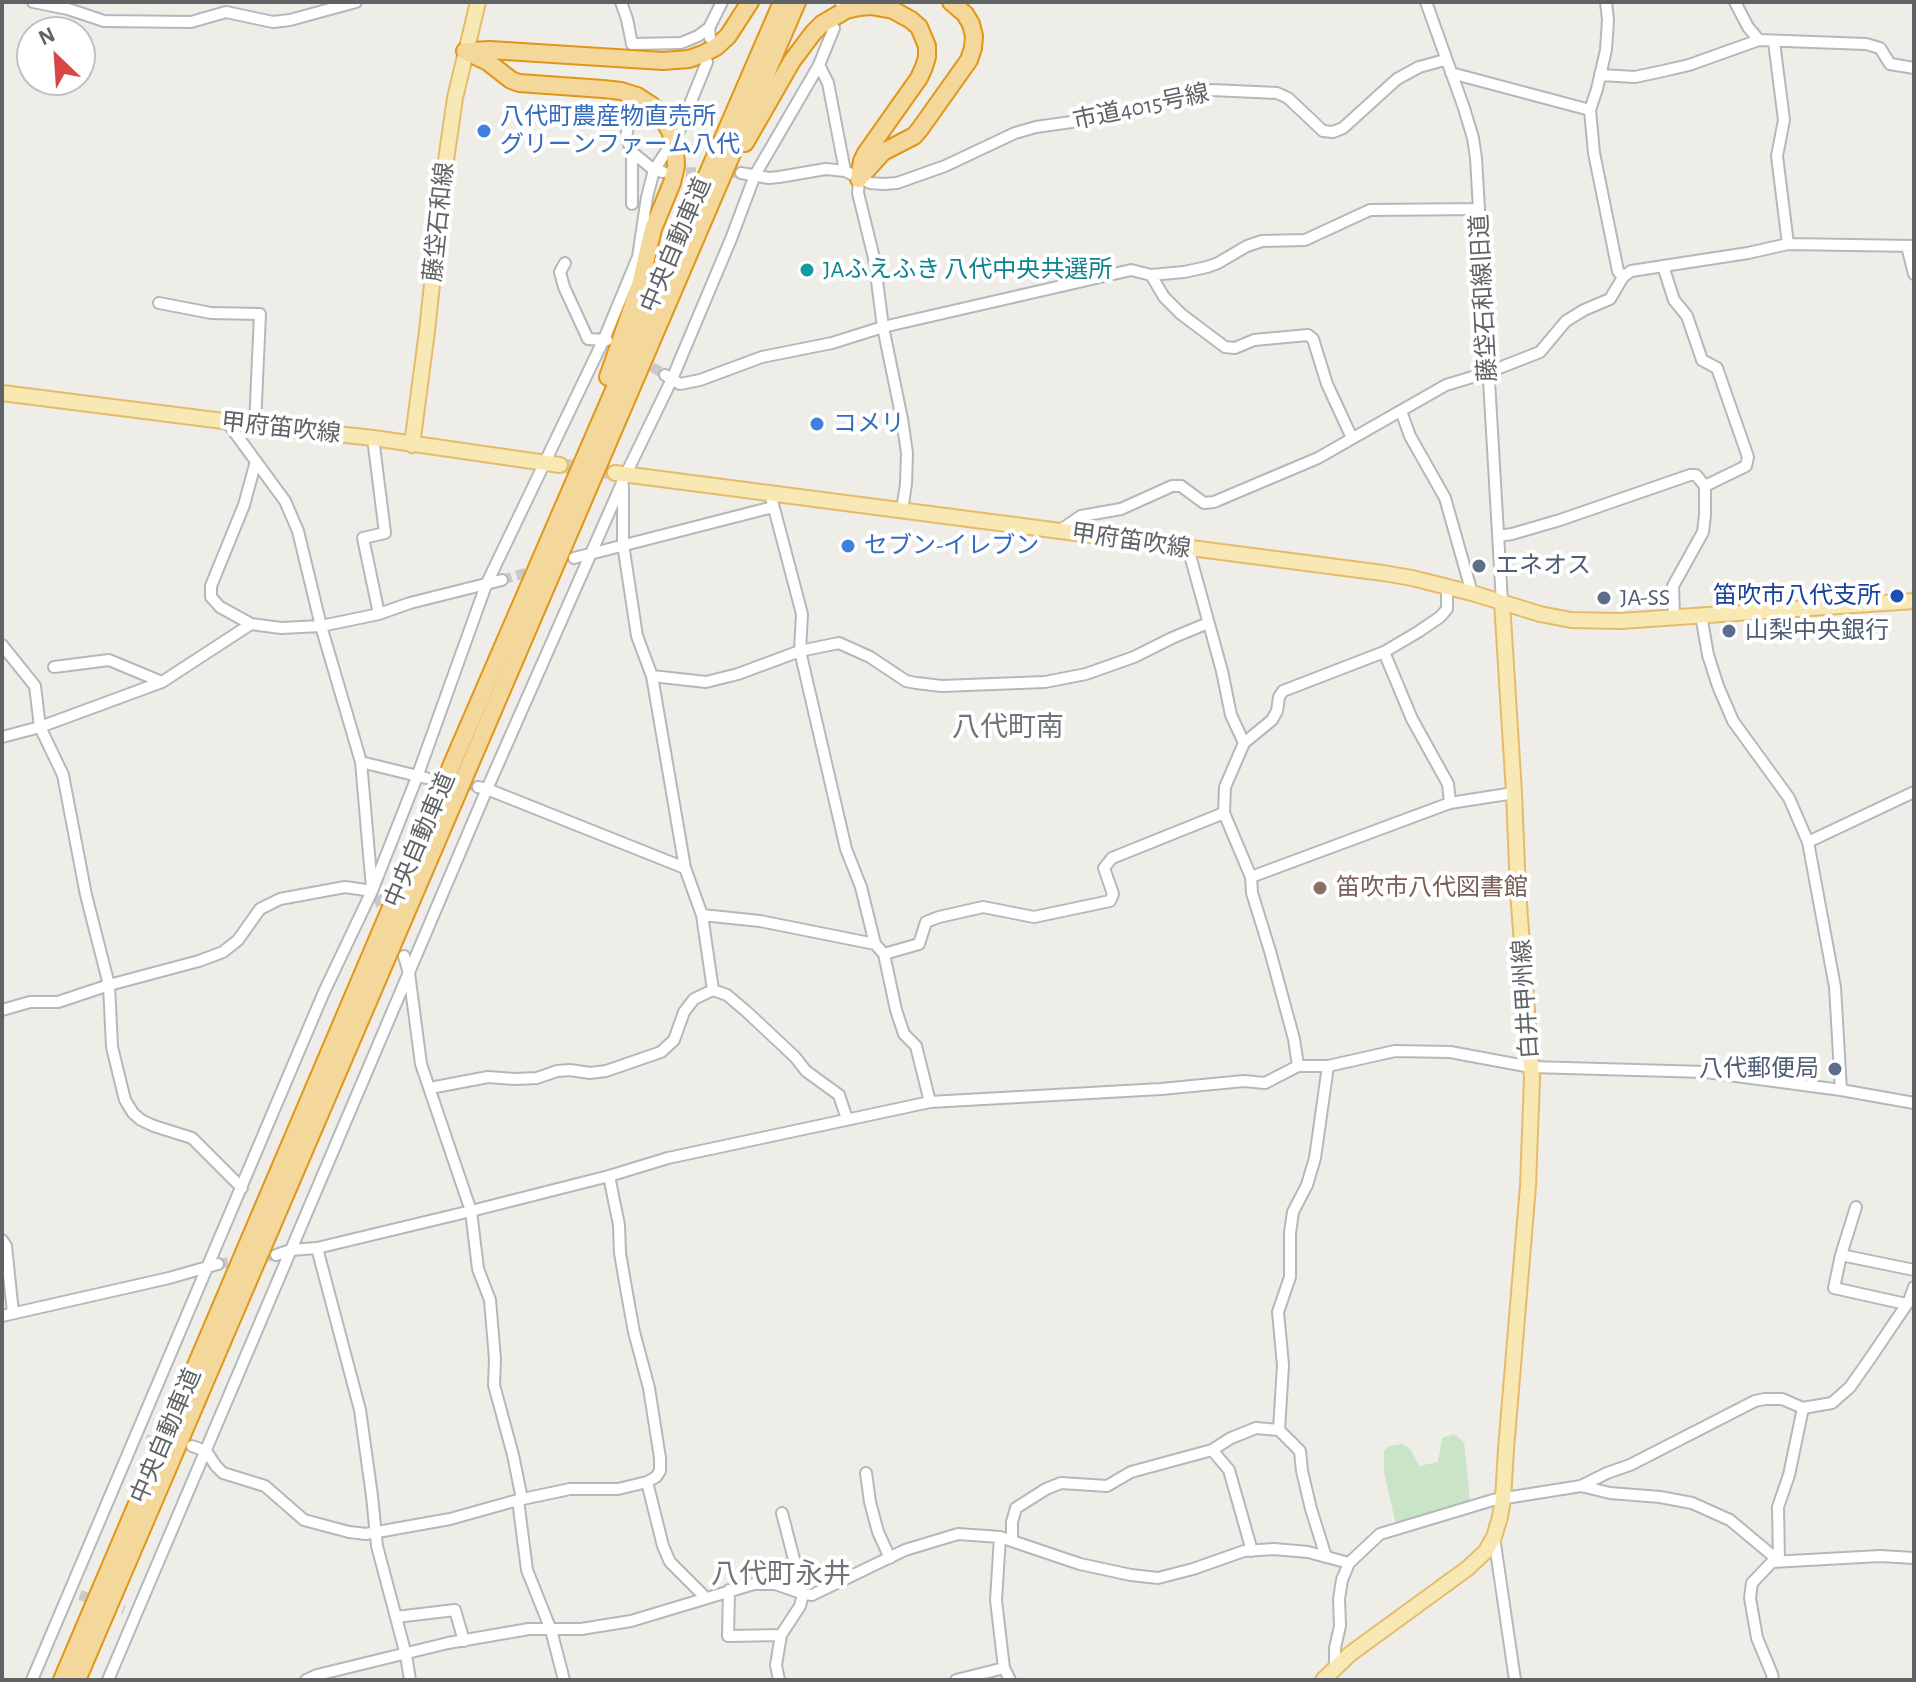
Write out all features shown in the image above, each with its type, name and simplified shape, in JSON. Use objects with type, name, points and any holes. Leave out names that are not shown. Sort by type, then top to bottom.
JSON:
[{"type":"highway","points":[[465,51],[663,61],[689,59],[716,47],[728,36],[750,2]]},
{"type":"highway","name":"中央自動車道","points":[[62,1680],[564,503],[782,2]]},
{"type":"highway","name":"中央自動車道","points":[[77,1680],[797,2]]},
{"type":"highway","points":[[852,175],[883,152],[914,136],[969,60],[974,36],[971,24],[951,2]]},
{"type":"highway","points":[[639,369],[742,149],[792,61],[813,33],[833,16],[859,7],[882,7],[903,14],[919,27],[924,36],[927,57],[919,78],[852,175]]},
{"type":"highway","points":[[465,51],[519,83],[603,89],[637,96],[662,117],[675,148],[676,166],[672,183],[653,229],[640,285],[564,503]]},
{"type":"main road","name":"藤垈石和線","points":[[412,445],[455,98],[478,2]]},
{"type":"main road","name":"甲府笛吹線","points":[[2,393],[373,438],[553,465]]},
{"type":"main road","name":"甲府笛吹線","points":[[621,476],[771,500],[902,510],[1383,573],[1502,602]]},
{"type":"main road","points":[[1502,602],[1571,620],[1620,621],[1914,601]]},
{"type":"main road","name":"白井甲州線","points":[[1323,1680],[1350,1654],[1468,1568],[1486,1551],[1494,1537],[1503,1499],[1528,1186],[1531,1067],[1502,602]]},
{"type":"street","points":[[33,2],[104,21],[191,22],[226,12],[273,22],[290,20],[356,2]]},
{"type":"street","points":[[621,2],[632,44],[681,43],[710,33],[722,2]]},
{"type":"street","name":"藤垈石和線旧道","points":[[1426,2],[1473,138],[1476,158],[1502,602]]},
{"type":"street","points":[[1606,2],[1606,50],[1590,110],[1594,153],[1618,271],[1623,277]]},
{"type":"street","points":[[1735,2],[1759,40]]},
{"type":"street","points":[[108,1680],[409,973],[483,788],[591,553],[621,476],[731,239],[755,175],[819,65],[834,28]]},
{"type":"street","points":[[1600,75],[1635,77],[1663,71],[1759,40],[1866,44],[1880,48],[1890,64],[1914,68]]},
{"type":"street","points":[[1774,42],[1784,120],[1777,156],[1788,244]]},
{"type":"street","name":"市道4015号線","points":[[852,175],[883,184],[897,183],[945,166],[1015,133],[1121,115],[1212,90],[1277,93],[1288,98],[1323,131],[1333,132],[1343,128],[1397,79],[1419,67],[1445,60]]},
{"type":"street","points":[[679,131],[707,62]]},
{"type":"street","points":[[819,65],[828,83],[874,258],[883,327],[907,453],[902,510]]},
{"type":"street","points":[[1451,73],[1590,110]]},
{"type":"street","points":[[629,121],[626,137],[632,152],[632,204]]},
{"type":"street","points":[[32,1680],[214,1265],[242,1188],[324,992],[375,894],[422,777],[486,585],[553,465],[606,340],[638,257],[647,197],[668,149]]},
{"type":"street","points":[[632,152],[658,171]]},
{"type":"street","points":[[741,173],[779,177],[826,169],[852,175]]},
{"type":"street","points":[[668,377],[680,384],[700,380],[762,357],[832,343],[883,327],[1131,270],[1151,275],[1207,267],[1262,241],[1305,240],[1370,210],[1479,209]]},
{"type":"street","points":[[1059,531],[1081,516],[1121,509],[1172,486],[1181,486],[1204,503],[1214,502],[1318,458],[1446,385],[1540,352],[1566,321],[1610,299],[1623,277],[1631,271],[1788,244],[1910,246],[1914,274]]},
{"type":"street","points":[[565,263],[560,272],[564,287],[588,339],[606,340]]},
{"type":"street","points":[[1663,266],[1674,300],[1687,316],[1702,360],[1717,368],[1748,457],[1746,466],[1705,486]]},
{"type":"street","points":[[1151,275],[1164,297],[1181,314],[1225,347],[1235,348],[1254,340],[1308,335],[1313,339],[1327,384],[1352,438]]},
{"type":"street","points":[[159,303],[211,313],[260,314],[255,425]]},
{"type":"street","points":[[1401,411],[1410,436],[1445,498],[1472,593]]},
{"type":"street","points":[[227,422],[285,501],[298,531],[321,626],[361,762],[375,894]]},
{"type":"street","points":[[373,438],[385,533],[363,538],[379,614]]},
{"type":"street","points":[[256,461],[244,505],[211,586],[211,597],[220,607],[251,624],[281,628],[321,626],[379,614],[502,580]]},
{"type":"street","points":[[1498,536],[1560,520],[1696,475],[1705,486],[1703,532],[1673,586],[1674,617]]},
{"type":"street","points":[[621,476],[623,544],[637,636],[652,676],[685,868],[702,915],[713,990]]},
{"type":"street","points":[[574,558],[771,500],[802,614],[800,651],[846,849],[861,887],[875,944],[884,954],[904,1034],[916,1046],[930,1102]]},
{"type":"street","points":[[1188,548],[1231,715],[1244,743]]},
{"type":"street","points":[[1298,1066],[1294,1039],[1252,893],[1251,877],[1224,813],[1225,787],[1244,743],[1272,720],[1283,691],[1384,652],[1440,617],[1447,609],[1447,587]]},
{"type":"street","points":[[1701,615],[1708,655],[1733,721],[1789,798],[1808,842],[1835,987],[1841,1090]]},
{"type":"street","points":[[652,676],[706,682],[738,674],[800,651],[839,643],[870,657],[906,681],[916,683],[942,686],[1045,682],[1086,674],[1134,657],[1208,623]]},
{"type":"street","points":[[2,737],[40,727],[162,682],[251,624]]},
{"type":"street","points":[[2,645],[35,686],[40,727],[63,775],[86,895],[109,985],[112,1047],[125,1100],[141,1120],[192,1138],[242,1188]]},
{"type":"street","points":[[1384,652],[1412,719],[1448,784],[1450,803]]},
{"type":"street","points":[[54,667],[109,660],[162,682]]},
{"type":"street","points":[[361,762],[422,777]]},
{"type":"street","points":[[483,788],[685,868]]},
{"type":"street","points":[[1808,842],[1914,792]]},
{"type":"street","points":[[1251,877],[1450,803],[1514,793]]},
{"type":"street","points":[[884,954],[919,944],[926,922],[939,917],[983,907],[1034,917],[1110,901],[1113,894],[1104,868],[1112,858],[1224,813]]},
{"type":"street","points":[[2,1010],[30,1002],[58,1002],[223,952],[238,940],[260,909],[280,899],[345,887],[375,894]]},
{"type":"street","points":[[702,915],[760,921],[875,944]]},
{"type":"street","points":[[404,956],[421,1064],[471,1211],[478,1269],[490,1300],[494,1385],[513,1455],[527,1570],[551,1630],[564,1680]]},
{"type":"street","points":[[430,1088],[488,1077],[537,1078],[557,1071],[606,1071],[661,1052],[674,1040],[684,1012],[694,999],[713,990],[727,995],[795,1057],[806,1071],[839,1095],[847,1119]]},
{"type":"street","points":[[276,1255],[471,1211],[668,1158],[930,1102],[1161,1089],[1244,1081],[1265,1083],[1298,1066],[1328,1066],[1395,1051],[1450,1052],[1531,1067],[1706,1072],[1914,1103]]},
{"type":"street","points":[[1279,1430],[1283,1365],[1278,1312],[1290,1277],[1293,1212],[1307,1185],[1315,1158],[1328,1066]]},
{"type":"street","points":[[192,1446],[206,1451],[223,1473],[265,1486],[304,1520],[366,1534],[450,1519],[570,1489],[618,1489],[656,1477],[660,1471],[660,1458],[649,1388],[626,1288],[619,1225],[609,1176]]},
{"type":"street","points":[[1856,1207],[1834,1288],[1910,1302]]},
{"type":"street","points":[[2,1240],[6,1246],[8,1314],[214,1265]]},
{"type":"street","points":[[317,1248],[360,1410],[375,1532],[410,1680]]},
{"type":"street","points":[[1841,1255],[1914,1270]]},
{"type":"street","points":[[1335,1668],[1342,1580],[1349,1563],[1380,1534],[1465,1507],[1581,1486],[1630,1465],[1755,1401],[1782,1399],[1803,1408],[1832,1403],[1850,1387],[1910,1302],[1914,1287]]},
{"type":"street","points":[[1779,1561],[1778,1507],[1789,1475],[1803,1408]]},
{"type":"street","points":[[1012,1541],[1016,1508],[1046,1489],[1061,1483],[1107,1486],[1131,1472],[1212,1450],[1256,1428],[1279,1430],[1300,1451],[1311,1509],[1326,1557]]},
{"type":"street","points":[[1212,1450],[1229,1470],[1252,1551]]},
{"type":"street","points":[[866,1473],[878,1532],[890,1558]]},
{"type":"street","points":[[647,1482],[670,1562],[706,1598]]},
{"type":"street","points":[[1581,1486],[1610,1493],[1692,1503],[1730,1520],[1779,1561]]},
{"type":"street","points":[[779,1680],[776,1665],[781,1635],[800,1606],[803,1594],[782,1513]]},
{"type":"street","points":[[306,1680],[464,1641],[529,1629],[581,1629],[631,1621],[754,1584],[775,1584],[812,1595],[890,1558],[945,1536],[958,1534],[1000,1537],[1080,1564],[1158,1578],[1244,1551],[1274,1549],[1308,1552],[1349,1563]]},
{"type":"street","points":[[1000,1537],[996,1600],[1004,1668],[1010,1680]]},
{"type":"street","points":[[1494,1537],[1515,1680]]},
{"type":"street","points":[[1773,1680],[1757,1638],[1750,1598],[1752,1583],[1772,1562],[1880,1556],[1914,1558]]},
{"type":"street","points":[[729,1590],[728,1636],[781,1635]]},
{"type":"street","points":[[66,1600],[80,1595]]},
{"type":"street","points":[[124,1610],[136,1616]]},
{"type":"street","points":[[396,1617],[455,1610],[464,1641]]},
{"type":"street","points":[[948,1680],[1004,1668]]},
{"type":"green space","points":[[1454,1434],[1464,1442],[1470,1501],[1402,1524],[1395,1521],[1384,1472],[1384,1451],[1390,1446],[1402,1444],[1410,1449],[1419,1466],[1438,1462],[1442,1438]]},
{"type":"tunnel","points":[[671,172],[741,173]]},
{"type":"tunnel","points":[[639,359],[665,375]]},
{"type":"tunnel","points":[[560,465],[615,473]]},
{"type":"tunnel","points":[[502,580],[538,569]]},
{"type":"tunnel","points":[[426,778],[478,787]]},
{"type":"tunnel","points":[[377,896],[387,918]]},
{"type":"tunnel","points":[[218,1264],[276,1255]]},
{"type":"tunnel","points":[[146,1440],[166,1442]]},
{"type":"tunnel","points":[[80,1595],[124,1610]]},
{"type":"place","name":"八代町農産物直売所 グリーンファーム八代","points":[[484,131]]},
{"type":"place","name":"JAふえふき 八代中央共選所","points":[[807,270]]},
{"type":"place","name":"コメリ","points":[[817,424]]},
{"type":"place","name":"セブン-イレブン","points":[[848,546]]},
{"type":"place","name":"エネオス","points":[[1479,566]]},
{"type":"place","name":"笛吹市八代支所","points":[[1897,596]]},
{"type":"place","name":"JA-SS","points":[[1604,598]]},
{"type":"place","name":"山梨中央銀行","points":[[1729,631]]},
{"type":"place","name":"笛吹市八代図書館","points":[[1320,888]]},
{"type":"place","name":"八代郵便局","points":[[1835,1069]]},
{"type":"district","name":"八代町南","points":[[1008,728]]},
{"type":"district","name":"八代町永井","points":[[781,1575]]}]
